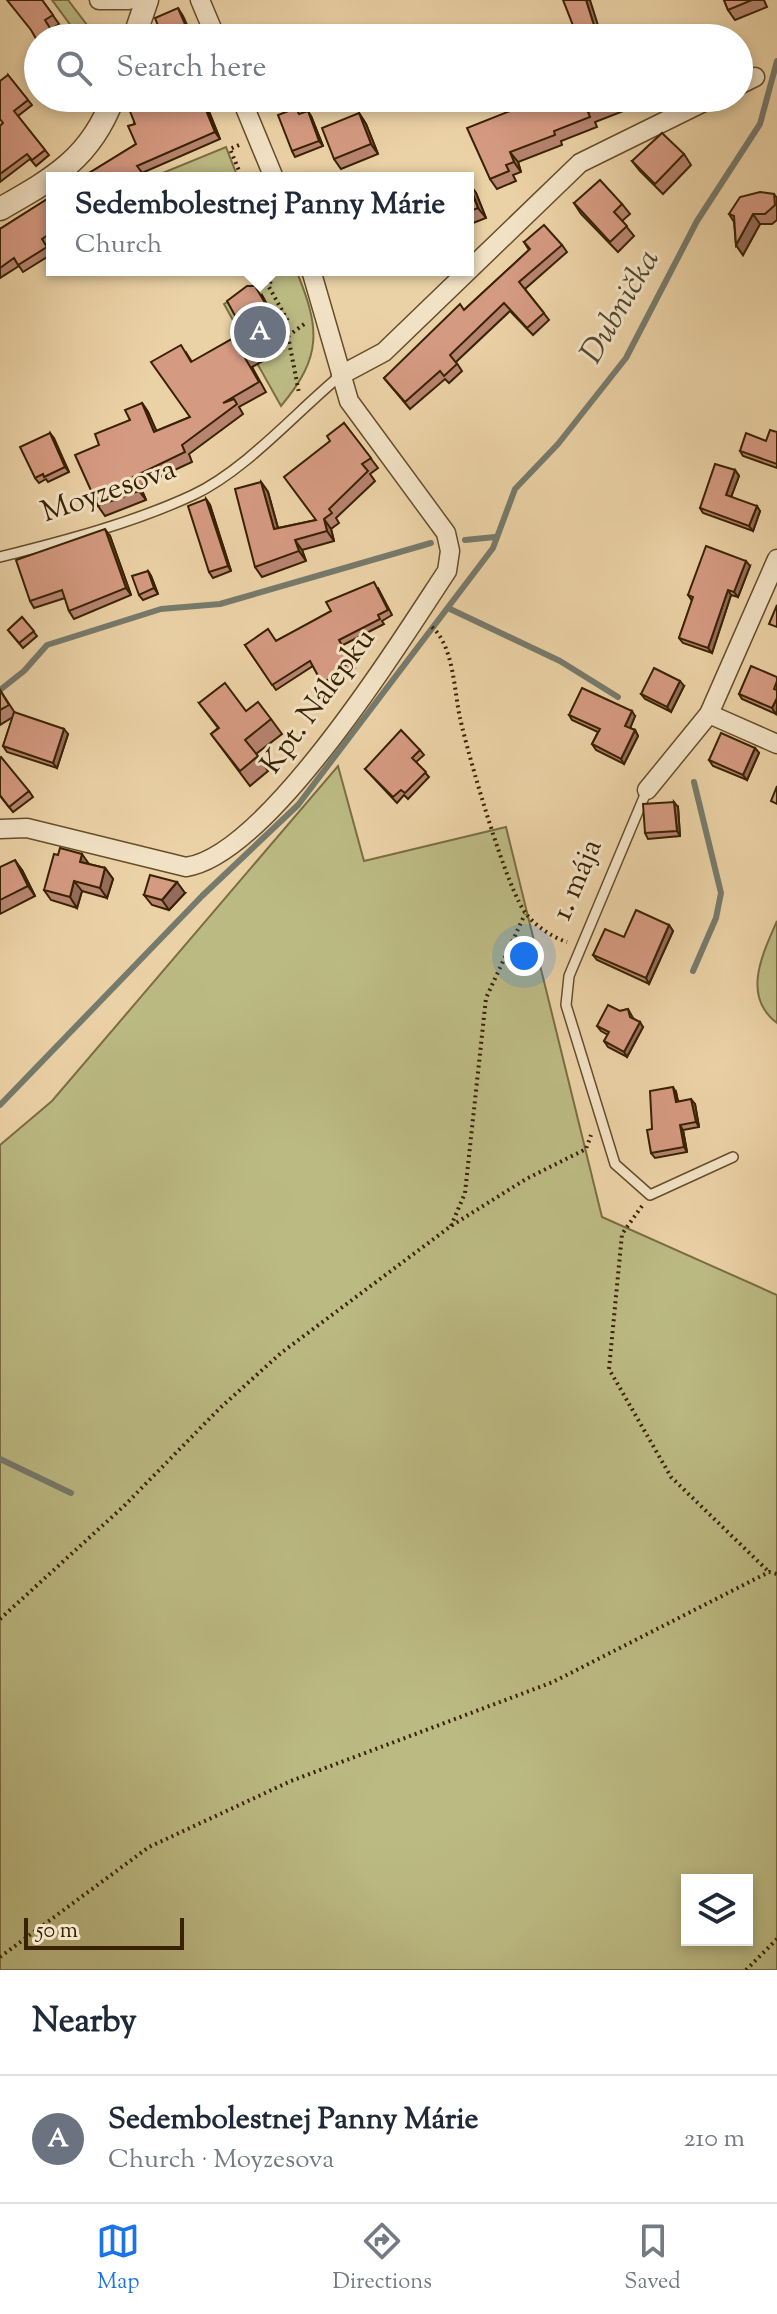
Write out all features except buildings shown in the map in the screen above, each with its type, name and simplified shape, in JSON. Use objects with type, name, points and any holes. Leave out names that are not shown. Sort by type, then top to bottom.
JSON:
[{"type":"street","points":[[99,0],[129,0]]},
{"type":"street","points":[[139,24],[147,0]]},
{"type":"street","points":[[200,0],[210,24]]},
{"type":"street","points":[[58,172],[75,161],[93,142],[107,112]]},
{"type":"street","points":[[247,112],[271,172]]},
{"type":"street","name":"Moyzesova","points":[[474,265],[580,163],[684,112]]},
{"type":"street","points":[[0,209],[46,180]]},
{"type":"street","points":[[313,276],[341,375]]},
{"type":"street","name":"Moyzesova","points":[[341,375],[384,352],[463,276]]},
{"type":"street","name":"Kpt. Nálepku","points":[[0,829],[27,828],[186,867],[203,864],[222,855],[279,804],[336,730],[447,571],[450,551],[446,533],[349,401],[341,375]]},
{"type":"street","name":"1. mája","points":[[647,790],[709,714],[777,559]]},
{"type":"street","points":[[709,714],[777,744]]},
{"type":"lane","name":"Moyzesova","points":[[0,557],[98,529],[195,494],[252,454],[341,375]]},
{"type":"lane","name":"1. mája","points":[[647,790],[580,946],[569,976],[566,1005],[615,1164],[650,1195]]},
{"type":"lane","points":[[650,1195],[733,1157]]},
{"type":"path","points":[[240,172],[230,149],[257,138]]},
{"type":"path","points":[[272,276],[269,287],[289,323],[277,330],[281,341],[324,311]]},
{"type":"path","points":[[288,336],[302,407]]},
{"type":"path","points":[[438,632],[444,642],[462,727],[506,869],[525,914],[553,938],[580,946]]},
{"type":"path","points":[[451,1226],[465,1193],[486,998],[525,914]]},
{"type":"path","points":[[0,1619],[124,1506],[220,1408],[281,1353],[451,1226],[526,1179],[586,1149],[600,1114]]},
{"type":"path","points":[[650,1195],[622,1234],[609,1369],[671,1477],[769,1572],[777,1574]]},
{"type":"path","points":[[0,1957],[149,1847],[291,1781],[553,1682],[769,1572]]},
{"type":"path","points":[[746,1970],[777,1939]]},
{"type":"shaded area","points":[[52,0],[68,0],[86,24],[70,24]]},
{"type":"shaded area","points":[[226,147],[236,172],[165,172]]},
{"type":"shaded area","points":[[268,276],[298,276],[313,325],[311,356],[295,388],[281,406],[224,304]]},
{"type":"shaded area","points":[[338,766],[364,861],[506,827],[602,1217],[777,1295],[777,1970],[0,1970],[0,1145],[52,1101]]},
{"type":"shaded area","points":[[777,921],[777,1023],[766,1012],[757,987],[761,960]]},
{"type":"waterway","points":[[0,1105],[202,896],[298,805],[493,548],[515,489],[558,444],[626,358],[697,221],[760,124],[777,61]]},
{"type":"waterway","name":"Dubnička","points":[[465,540],[495,537]]},
{"type":"waterway","name":"Dubnička","points":[[0,690],[24,671],[47,645],[161,609],[220,604],[431,543]]},
{"type":"waterway","points":[[448,608],[560,661],[618,697]]},
{"type":"waterway","points":[[693,971],[716,918],[721,893],[694,782]]},
{"type":"waterway","points":[[0,1459],[71,1493]]},
{"type":"place","name":"Sedembolestnej Panny Márie","points":[[260,332]]}]
